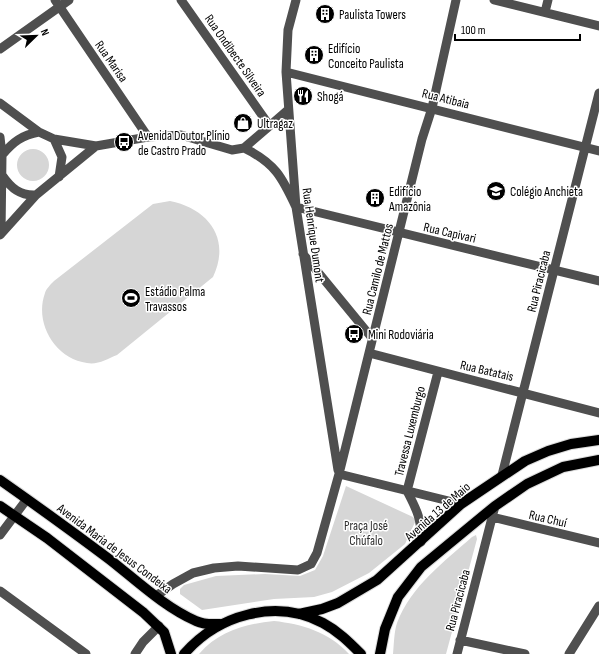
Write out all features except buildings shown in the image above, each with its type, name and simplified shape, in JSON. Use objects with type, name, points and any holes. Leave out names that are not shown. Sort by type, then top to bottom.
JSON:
[{"type":"main road","name":"Avenida 13 de Maio","points":[[299,614],[327,607],[357,594],[377,580],[421,542],[461,504],[502,475],[525,461],[548,451],[571,444],[599,440]]},
{"type":"main road","points":[[380,654],[385,629],[398,597],[421,567],[495,506],[527,484],[563,467],[599,460]]},
{"type":"main road","name":"Avenida Maria de Jesus Condeixa","points":[[0,480],[60,522],[156,596],[198,622],[220,624]]},
{"type":"main road","points":[[0,506],[144,613],[164,632],[171,654]]},
{"type":"main road","points":[[184,654],[201,637],[220,624],[245,614],[272,611],[299,614],[328,626],[344,636],[361,654]]},
{"type":"street","points":[[0,49],[57,3],[69,0]]},
{"type":"street","name":"Rua Ondibecte Silveira","points":[[181,0],[269,125]]},
{"type":"street","name":"Rua Henrique Dumont","points":[[296,0],[288,30],[286,72],[296,207],[339,474]]},
{"type":"street","name":"Rua Camilo de Mattos","points":[[156,596],[173,584],[193,573],[214,568],[238,566],[298,570],[311,564],[317,552],[339,474],[422,139],[432,108],[456,0]]},
{"type":"street","points":[[494,0],[599,26]]},
{"type":"street","points":[[545,12],[548,0]]},
{"type":"street","name":"Rua Marisa","points":[[57,3],[148,137]]},
{"type":"street","name":"Rua Atibaia","points":[[286,72],[599,151]]},
{"type":"street","name":"Rua Piracicaba","points":[[502,475],[599,93]]},
{"type":"street","points":[[0,103],[39,132],[54,139],[96,146],[148,137],[181,135],[232,150],[244,148],[288,110]]},
{"type":"street","points":[[2,155],[18,139],[27,134],[39,132]]},
{"type":"street","points":[[0,137],[2,155],[0,234]]},
{"type":"street","points":[[54,139],[62,157],[59,176]]},
{"type":"street","points":[[0,234],[36,196],[96,146]]},
{"type":"street","points":[[244,148],[261,156],[282,178],[296,207]]},
{"type":"street","points":[[2,175],[9,186],[20,193],[36,196]]},
{"type":"street","name":"Rua Capivari","points":[[296,207],[599,281]]},
{"type":"street","points":[[303,254],[372,338]]},
{"type":"street","name":"Rua Batatais","points":[[369,353],[438,372],[524,392],[599,413]]},
{"type":"street","name":"Travessa Luxemburgo","points":[[421,542],[422,527],[420,516],[407,491],[438,372]]},
{"type":"street","points":[[339,474],[461,504]]},
{"type":"street","points":[[0,535],[27,499]]},
{"type":"street","name":"Rua Piracicaba","points":[[457,654],[495,506]]},
{"type":"street","name":"Rua Chuí","points":[[492,518],[599,543]]},
{"type":"street","points":[[0,591],[86,654]]},
{"type":"street","points":[[568,654],[599,606]]},
{"type":"street","points":[[135,654],[143,642],[159,626]]},
{"type":"street","points":[[460,640],[525,654]]},
{"type":"green space","points":[[33,149],[42,152],[46,156],[49,165],[46,174],[42,178],[33,181],[24,178],[20,174],[17,165],[20,156],[24,152]]},
{"type":"green space","points":[[170,201],[184,205],[196,211],[213,228],[218,238],[219,250],[218,263],[213,277],[117,355],[95,363],[87,363],[65,355],[50,338],[42,316],[42,304],[47,288],[153,204]]},
{"type":"green space","name":"Praça José Chúfalo","points":[[346,486],[413,517],[416,520],[405,544],[369,573],[332,592],[314,597],[274,599],[202,610],[180,594],[180,589],[184,585],[216,576],[265,574],[300,576],[315,570],[323,556]]},
{"type":"green space","points":[[476,535],[477,539],[446,654],[393,654],[397,623],[411,597],[440,565]]},
{"type":"green space","points":[[274,621],[295,624],[314,630],[333,640],[349,654],[199,654],[215,640],[233,630],[253,624]]},
{"type":"place","name":"Paulista Towers","points":[[325,14]]},
{"type":"place","name":"Edifício Conceito Paulista","points":[[314,55]]},
{"type":"place","name":"Shogá","points":[[303,96]]},
{"type":"place","name":"Ultragaz","points":[[243,123]]},
{"type":"place","name":"Avenida Doutor Plínio de Castro Prado","points":[[124,142]]},
{"type":"place","name":"Colégio Anchieta","points":[[496,191]]},
{"type":"place","name":"Edifício Amazônia","points":[[375,198]]},
{"type":"place","name":"Estádio Palma Travassos","points":[[131,298]]},
{"type":"place","name":"Mini Rodoviária","points":[[354,334]]}]
